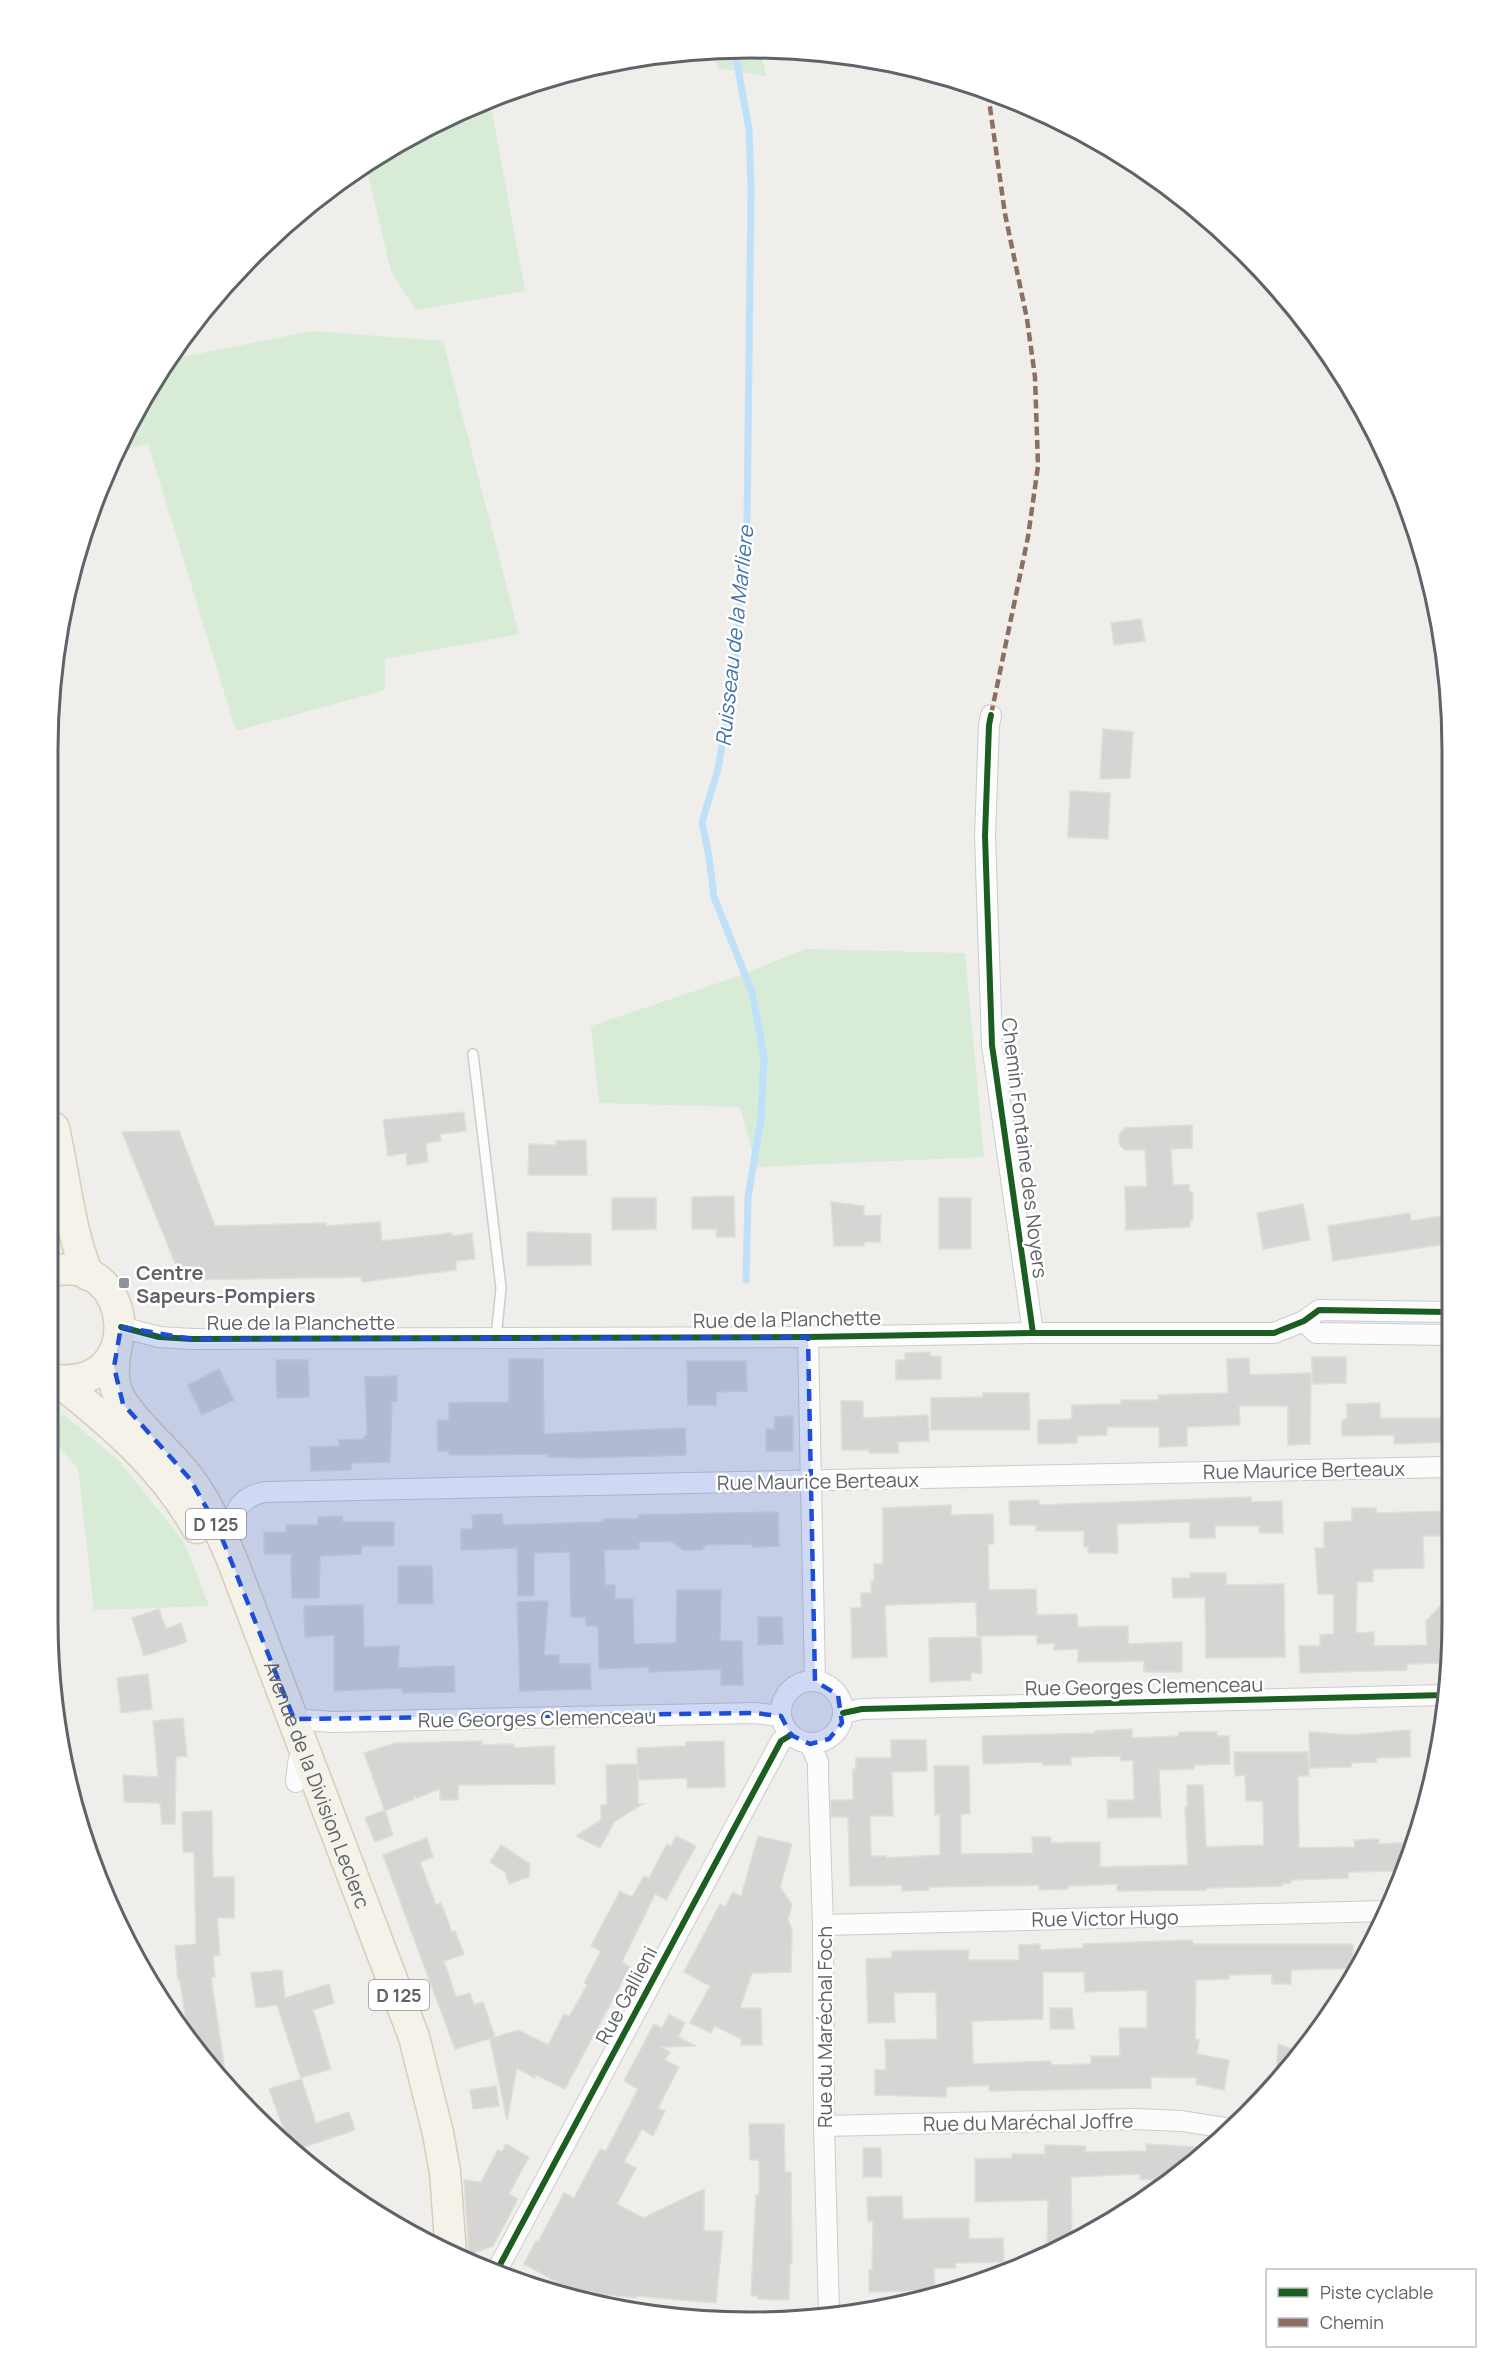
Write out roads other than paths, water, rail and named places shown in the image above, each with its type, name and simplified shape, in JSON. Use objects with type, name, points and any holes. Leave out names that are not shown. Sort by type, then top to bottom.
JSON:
[{"type":"main road","points":[[58,1149],[72,1224],[88,1275]]},
{"type":"main road","points":[[58,1271],[74,1270],[88,1275]]},
{"type":"main road","name":"Avenue de la Division Leclerc","points":[[88,1275],[103,1285],[115,1300],[119,1337],[114,1367],[115,1381],[123,1404],[190,1479],[228,1549],[414,2037],[438,2133],[445,2172],[450,2244]]},
{"type":"main road","points":[[58,1381],[68,1382],[84,1378],[99,1370],[111,1358],[119,1337]]},
{"type":"main road","name":"Avenue de la Division Leclerc","points":[[58,1383],[123,1435],[142,1454],[187,1510],[212,1562],[406,2078],[422,2151],[430,2234]]},
{"type":"street","name":"Chemin Fontaine des Noyers","points":[[991,715],[985,836],[992,1045],[1033,1333]]},
{"type":"street","name":"Rue de la Planchette","points":[[119,1337],[192,1339],[496,1338],[1274,1333],[1304,1321],[1319,1310],[1442,1312]]},
{"type":"street","points":[[1304,1321],[1316,1333],[1442,1335]]},
{"type":"street","points":[[808,1336],[815,1681]]},
{"type":"street","name":"Rue Maurice Berteaux","points":[[228,1549],[234,1515],[239,1505],[256,1494],[266,1492],[1442,1467]]},
{"type":"street","points":[[815,1681],[832,1688],[842,1704],[843,1713],[837,1732],[829,1739],[810,1744],[791,1735],[786,1730],[781,1716],[784,1698],[790,1690],[797,1685],[815,1681]]},
{"type":"street","name":"Rue Georges Clemenceau","points":[[843,1713],[862,1709],[1437,1695]]},
{"type":"street","name":"Rue Georges Clemenceau","points":[[299,1732],[316,1731],[333,1722],[754,1713],[781,1716]]},
{"type":"street","points":[[296,1782],[299,1732]]},
{"type":"street","name":"Rue Gallieni","points":[[500,2265],[776,1752],[782,1742],[791,1735]]},
{"type":"street","name":"Rue du Maréchal Foch","points":[[810,1744],[818,1762],[829,2308]]},
{"type":"street","name":"Rue Victor Hugo","points":[[823,1925],[1377,1911]]},
{"type":"street","name":"Rue du Maréchal Joffre","points":[[824,2126],[1134,2118],[1182,2121],[1221,2127]]},
{"type":"lane","points":[[473,1054],[501,1288],[496,1338]]},
{"type":"waterway","name":"Ruisseau de la Marliere","points":[[736,59],[749,129],[751,190],[747,524],[734,674],[718,769],[702,822],[714,897],[752,992],[764,1057],[761,1118],[748,1198],[746,1280]]},
{"type":"place","name":"Centre Sapeurs-Pompiers","points":[[124,1283]]}]
